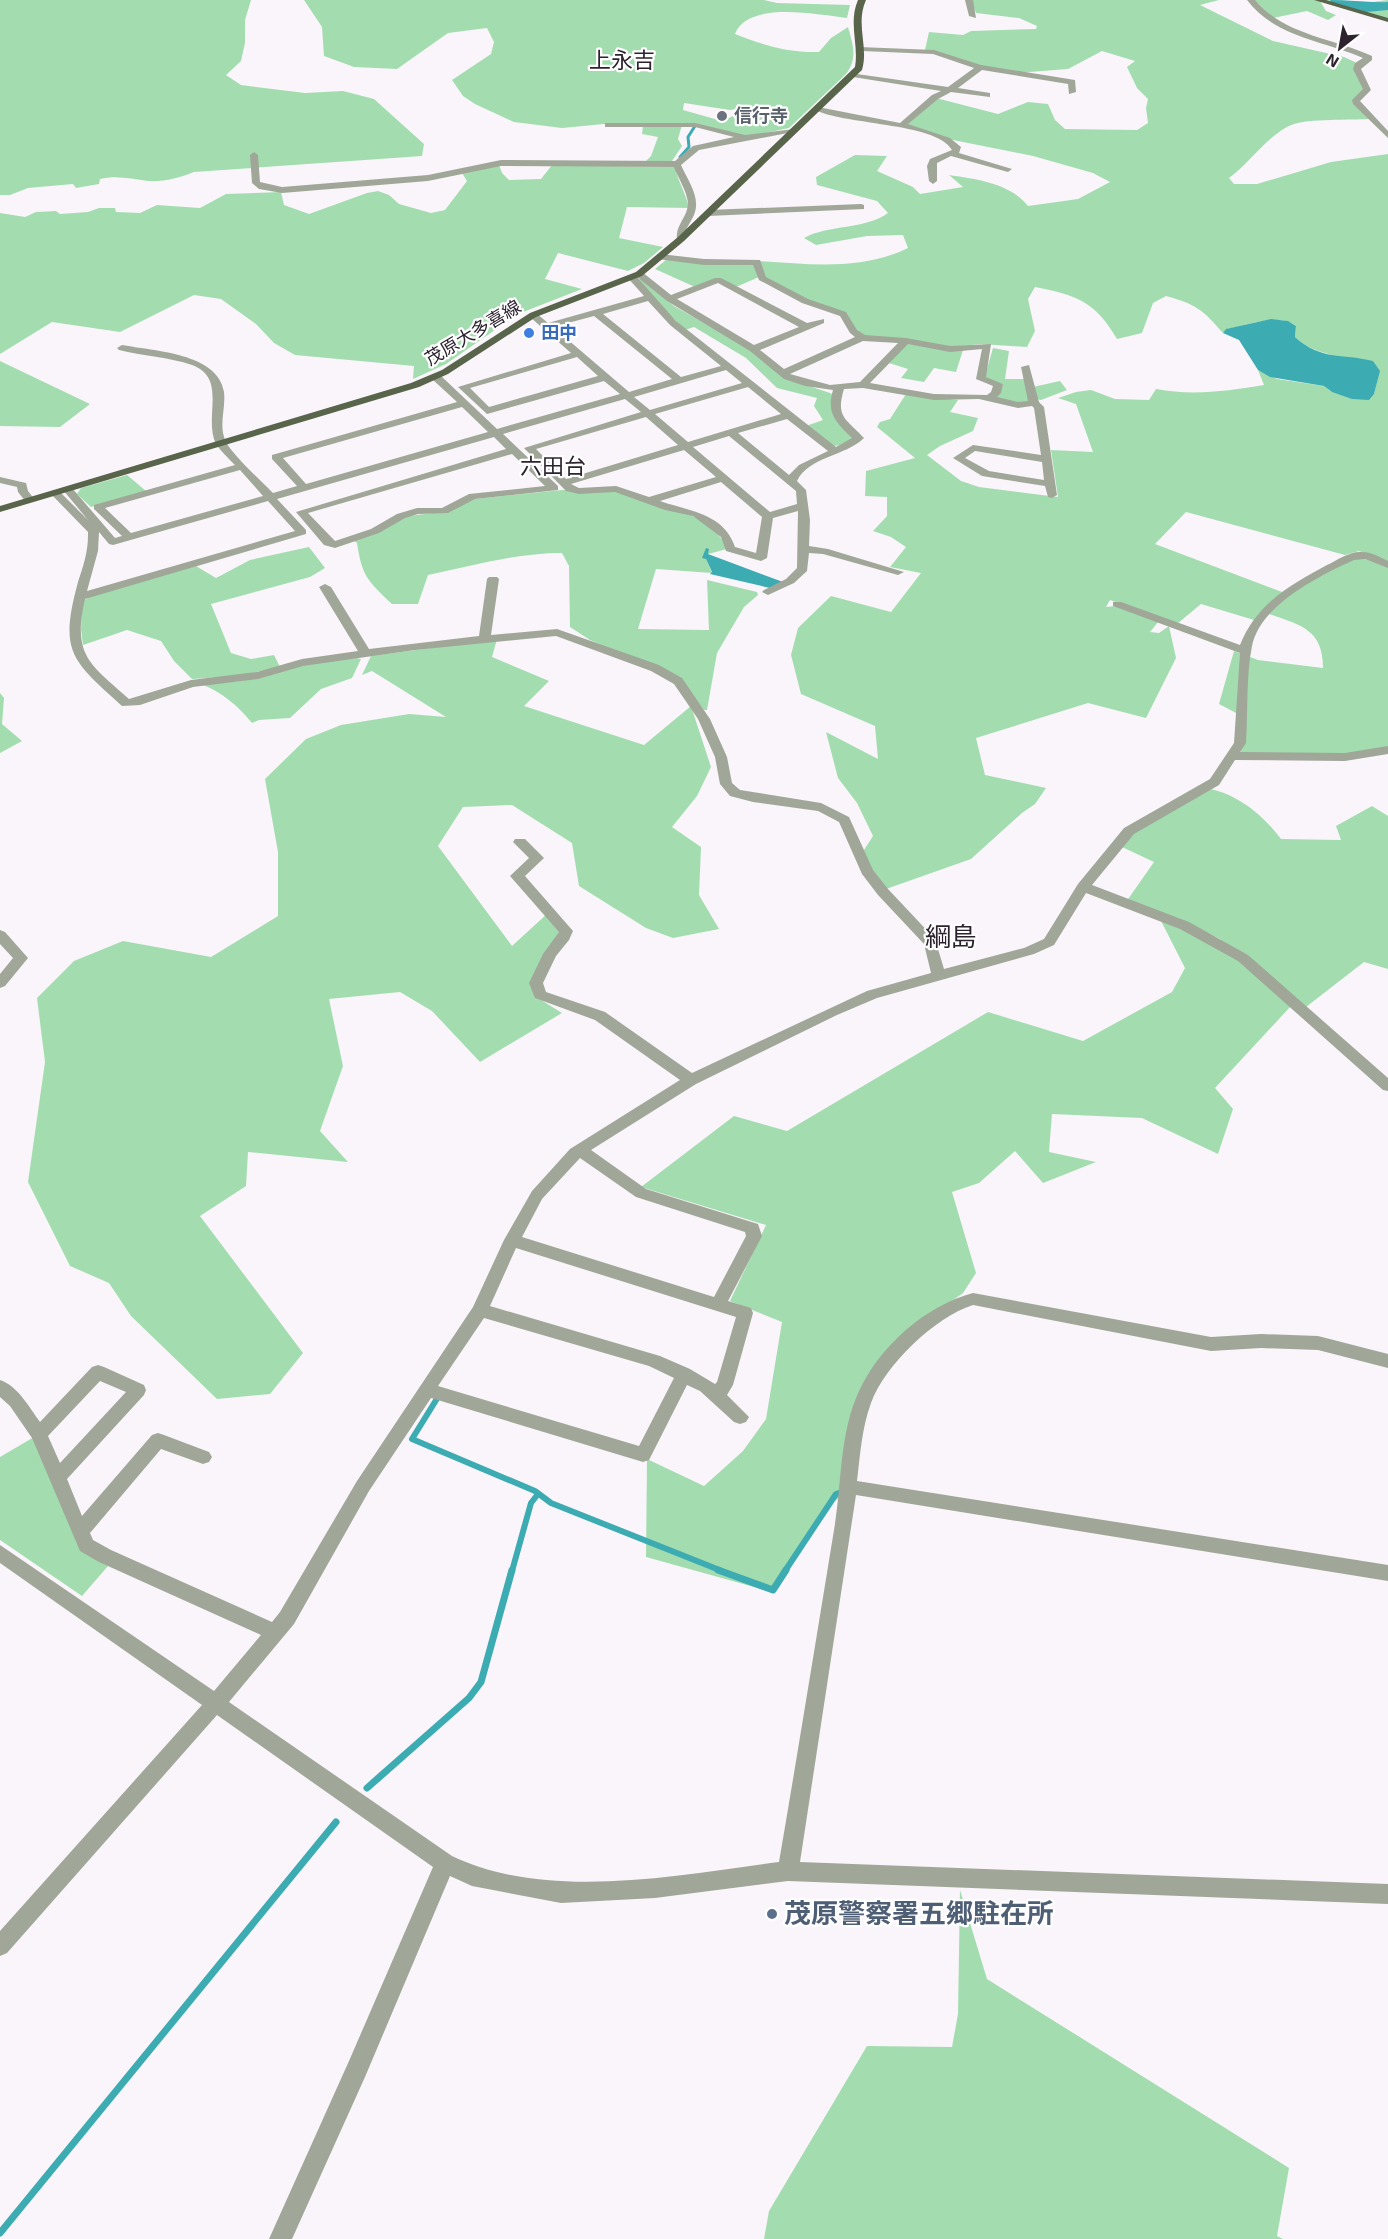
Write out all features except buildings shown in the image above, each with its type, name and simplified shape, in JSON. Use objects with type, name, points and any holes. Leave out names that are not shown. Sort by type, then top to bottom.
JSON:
[{"type":"main road","points":[[862,0],[855,20],[862,49]]},
{"type":"main road","points":[[1318,0],[1388,20]]},
{"type":"main road","name":"茂原大多喜線","points":[[0,509],[436,377],[533,315],[635,275],[681,239],[853,75],[859,68],[862,49]]},
{"type":"street","points":[[969,0],[973,16]]},
{"type":"street","points":[[1251,0],[1270,18],[1294,32],[1369,58],[1358,65],[1357,69],[1367,90],[1356,100],[1357,104],[1388,136]]},
{"type":"street","points":[[862,49],[934,52],[980,67],[1072,82],[1072,92]]},
{"type":"street","points":[[902,125],[935,97],[950,90],[980,67]]},
{"type":"street","points":[[853,75],[987,95]]},
{"type":"street","points":[[818,109],[902,125],[948,139],[957,147],[953,154]]},
{"type":"street","points":[[608,126],[695,125],[745,138]]},
{"type":"street","points":[[254,155],[256,183],[262,187],[282,190],[418,180],[501,164],[677,164],[696,148],[794,131]]},
{"type":"street","points":[[933,181],[931,166],[933,161],[944,155],[953,154],[1008,169]]},
{"type":"street","points":[[677,164],[693,201],[692,214],[680,231],[681,239]]},
{"type":"street","points":[[708,213],[861,207]]},
{"type":"street","points":[[660,257],[704,262],[757,262],[762,278],[805,301],[843,314],[853,331],[862,338]]},
{"type":"street","points":[[635,275],[649,298],[673,323],[835,452]]},
{"type":"street","points":[[635,275],[753,349],[788,377],[821,387],[863,385],[934,397],[978,396],[1018,405],[1034,403]]},
{"type":"street","points":[[670,299],[718,280],[806,327]]},
{"type":"street","points":[[546,326],[649,298]]},
{"type":"street","points":[[596,313],[679,380]]},
{"type":"street","points":[[533,315],[768,516]]},
{"type":"street","points":[[753,349],[821,321]]},
{"type":"street","points":[[784,373],[862,338],[906,340],[950,349],[988,346],[981,380],[998,384],[996,393],[989,398]]},
{"type":"street","points":[[863,385],[906,340]]},
{"type":"street","points":[[80,597],[302,532],[267,497],[243,466],[221,443],[216,419],[219,393],[214,376],[196,363],[122,348]]},
{"type":"street","points":[[578,354],[463,387],[487,411],[606,377]]},
{"type":"street","points":[[68,490],[113,542],[727,367]]},
{"type":"street","points":[[1026,367],[1034,403],[1039,407],[1051,489],[986,474],[958,458],[974,448],[1046,459]]},
{"type":"street","points":[[436,377],[554,488],[473,495],[444,511],[417,511],[401,516],[375,531],[335,545],[328,543],[302,512],[513,450]]},
{"type":"street","points":[[749,384],[529,448],[570,489],[579,491],[616,489],[669,508],[698,514],[726,536],[730,549],[761,558],[768,516]]},
{"type":"street","points":[[792,483],[793,476],[800,470],[858,438],[835,413],[833,405],[838,387]]},
{"type":"street","points":[[303,487],[276,457],[464,404]]},
{"type":"street","points":[[563,483],[788,415]]},
{"type":"street","points":[[730,432],[801,490],[805,549],[803,569],[790,581],[768,592]]},
{"type":"street","points":[[130,538],[98,507],[243,466]]},
{"type":"street","points":[[649,501],[722,478]]},
{"type":"street","points":[[0,480],[22,485],[23,492],[30,500]]},
{"type":"street","points":[[56,493],[93,531],[93,550],[74,618],[77,653],[83,663],[126,703],[140,702],[191,684],[258,675],[302,663],[484,638],[556,632],[655,668],[678,681],[704,719],[721,757],[726,784],[729,788],[753,798],[821,807],[844,820],[867,871],[883,892],[930,942],[939,976]]},
{"type":"street","points":[[768,516],[795,507],[803,508]]},
{"type":"street","points":[[805,549],[824,551],[898,572]]},
{"type":"street","points":[[0,1946],[216,1703],[287,1618],[363,1486],[480,1310],[512,1240],[537,1195],[580,1150],[691,1080],[842,1006],[872,994],[1029,951],[1049,942],[1083,887],[1129,831],[1215,782],[1232,756],[1240,743],[1242,733],[1245,651],[1250,632],[1263,613],[1287,591],[1356,555],[1370,557],[1388,564]]},
{"type":"street","points":[[484,638],[493,579]]},
{"type":"street","points":[[325,587],[366,654]]},
{"type":"street","points":[[1116,604],[1245,651]]},
{"type":"street","points":[[1232,756],[1345,757],[1388,750]]},
{"type":"street","points":[[520,842],[537,858],[517,876],[566,930],[564,937],[550,954],[536,983],[540,995],[600,1016],[691,1080]]},
{"type":"street","points":[[1083,887],[1178,921],[1219,942],[1252,966],[1388,1086]]},
{"type":"street","points":[[0,934],[21,958],[0,983]]},
{"type":"street","points":[[580,1150],[641,1193],[752,1228],[754,1236],[719,1304]]},
{"type":"street","points":[[512,1240],[745,1313],[725,1385],[716,1395]]},
{"type":"street","points":[[788,1870],[850,1487],[858,1418],[868,1390],[891,1358],[917,1331],[959,1301],[973,1299],[1211,1344],[1261,1341],[1318,1343],[1388,1360]]},
{"type":"street","points":[[480,1310],[654,1361],[706,1386],[740,1417]]},
{"type":"street","points":[[39,1434],[98,1372],[138,1390],[58,1477]]},
{"type":"street","points":[[427,1390],[643,1455],[684,1374]]},
{"type":"street","points":[[0,1387],[16,1401],[39,1434],[86,1545],[105,1556],[275,1632]]},
{"type":"street","points":[[81,1530],[158,1440],[203,1457]]},
{"type":"street","points":[[850,1487],[1388,1573]]},
{"type":"street","points":[[0,1553],[445,1863],[472,1876],[561,1893],[655,1888],[788,1870],[1388,1894]]},
{"type":"street","points":[[280,2239],[357,2069],[445,1863]]},
{"type":"green space","points":[[0,0],[251,0],[245,20],[245,43],[241,61],[226,75],[241,85],[305,93],[343,91],[374,99],[424,144],[422,156],[194,172],[160,181],[106,178],[100,179],[99,184],[76,188],[73,184],[28,188],[10,195],[0,195]]},
{"type":"green space","points":[[304,0],[764,0],[777,3],[850,5],[847,18],[802,13],[769,13],[742,23],[735,34],[776,48],[819,52],[831,38],[848,27],[853,46],[853,57],[846,74],[789,128],[746,137],[696,124],[604,124],[562,128],[514,122],[463,96],[452,80],[491,54],[494,42],[487,28],[448,33],[397,69],[354,67],[324,56],[322,27]],"holes":[[[684,103],[730,110],[760,105],[738,110],[733,116],[722,121],[683,110]]]},
{"type":"green space","points":[[971,0],[1219,0],[1200,5],[1273,41],[1344,57],[1355,62],[1355,68],[1364,89],[1355,98],[1369,119],[1319,120],[1294,124],[1268,141],[1229,178],[1234,184],[1257,184],[1331,162],[1388,154],[1388,562],[1359,551],[1345,555],[1186,512],[1155,544],[1282,592],[1254,620],[1201,604],[1177,624],[1110,600],[1106,607],[1115,606],[1159,621],[1150,632],[1159,633],[1169,626],[1176,658],[1146,718],[1088,703],[976,738],[985,775],[1046,788],[1035,804],[971,859],[886,889],[862,853],[873,836],[857,803],[838,778],[826,732],[878,759],[875,726],[801,694],[791,655],[798,628],[831,596],[891,612],[921,573],[890,567],[906,547],[891,537],[873,531],[887,516],[887,497],[865,496],[866,471],[915,458],[877,427],[880,422],[890,419],[906,394],[958,400],[950,412],[978,418],[973,431],[940,446],[927,455],[961,481],[979,487],[1058,497],[1051,450],[1093,452],[1076,404],[1058,398],[1091,390],[1115,399],[1149,400],[1156,389],[1196,392],[1224,391],[1264,385],[1258,370],[1277,379],[1324,386],[1332,392],[1374,394],[1378,377],[1344,359],[1306,345],[1295,337],[1296,326],[1289,322],[1262,321],[1227,329],[1223,333],[1198,309],[1166,296],[1153,303],[1142,333],[1117,339],[1101,316],[1083,302],[1062,293],[1035,287],[1028,299],[1035,331],[1027,347],[981,344],[948,347],[863,336],[857,332],[847,314],[810,301],[765,277],[759,261],[853,263],[872,260],[908,248],[903,235],[867,236],[816,245],[804,238],[825,231],[858,225],[888,213],[877,201],[817,185],[816,177],[855,155],[887,156],[877,171],[913,187],[920,194],[963,187],[949,175],[992,183],[1012,192],[1028,206],[1078,199],[1110,182],[1093,173],[1033,156],[943,138],[903,126],[936,98],[998,114],[1028,102],[1048,104],[1055,120],[1065,129],[1137,130],[1148,123],[1146,108],[1148,99],[1137,88],[1127,67],[1135,61],[1102,51],[1068,69],[1017,73],[971,64],[925,50],[929,32],[963,35],[971,31],[1036,29],[1037,26],[1019,18],[976,13]]},
{"type":"green space","points":[[1254,0],[1315,0],[1320,1],[1326,11],[1336,15],[1328,20],[1307,11],[1273,18]]},
{"type":"green space","points":[[1322,0],[1372,2],[1388,0],[1388,19]]},
{"type":"green space","points":[[682,125],[678,139],[682,146],[672,161],[645,162],[651,156],[658,137],[642,134],[643,126]]},
{"type":"green space","points":[[499,165],[502,173],[509,180],[541,179],[552,165],[675,167],[689,208],[627,207],[619,238],[663,247],[644,263],[628,271],[558,253],[545,279],[582,289],[518,314],[446,364],[413,379],[414,366],[295,355],[274,343],[256,324],[221,299],[194,295],[120,332],[52,322],[0,354],[0,213],[25,217],[36,212],[56,211],[60,214],[115,208],[116,212],[140,213],[157,205],[200,208],[226,194],[281,192],[284,205],[309,214],[378,191],[389,195],[399,204],[431,213],[445,210],[467,181],[462,173]]},
{"type":"green space","points":[[667,259],[753,263],[759,277],[736,287],[719,279],[695,287],[655,269]]},
{"type":"green space","points":[[640,279],[674,306],[750,349],[782,377],[832,394],[834,414],[855,438],[833,446],[824,441],[806,426],[823,420],[814,406],[817,398],[777,388],[746,358],[694,327],[685,330],[637,281]]},
{"type":"green space","points":[[906,344],[963,350],[956,372],[934,368],[924,382],[901,378],[908,369],[889,363]]},
{"type":"green space","points":[[993,348],[1009,351],[1005,379],[1024,379],[1030,401],[1019,404],[995,398],[1003,384],[985,376]]},
{"type":"green space","points":[[0,361],[90,404],[60,427],[0,426]]},
{"type":"green space","points":[[1060,381],[1067,390],[1041,400],[1036,399],[1033,387]]},
{"type":"green space","points":[[127,475],[146,491],[91,507],[77,494],[81,488]]},
{"type":"green space","points":[[607,489],[675,508],[692,516],[719,536],[727,549],[708,554],[706,559],[712,573],[656,569],[638,629],[709,630],[707,580],[757,592],[758,595],[744,607],[717,653],[707,710],[704,710],[681,681],[590,640],[570,627],[569,566],[562,553],[511,558],[428,575],[418,604],[392,604],[367,578],[361,564],[357,543],[354,541],[401,517],[432,513],[465,500],[562,490]]},
{"type":"green space","points":[[309,547],[325,568],[310,577],[211,604],[231,653],[251,659],[274,655],[280,667],[237,676],[192,679],[174,661],[161,641],[127,630],[83,645],[82,601],[90,597],[196,566],[216,578],[250,560]]},
{"type":"green space","points":[[1358,557],[1388,566],[1388,747],[1352,753],[1245,755],[1238,750],[1238,714],[1219,704],[1234,651],[1258,660],[1323,668],[1319,645],[1308,630],[1269,614],[1285,594]]},
{"type":"green space","points":[[497,639],[492,657],[549,681],[524,706],[644,745],[691,706],[711,767],[697,796],[672,827],[701,847],[699,895],[719,929],[673,938],[646,928],[579,886],[572,843],[512,805],[463,807],[438,846],[512,946],[548,913],[560,930],[547,954],[538,998],[562,1013],[480,1062],[432,1011],[400,992],[329,999],[343,1066],[320,1131],[348,1162],[248,1152],[246,1186],[200,1216],[303,1353],[270,1394],[217,1399],[131,1316],[109,1283],[70,1266],[28,1182],[45,1062],[37,998],[74,961],[123,941],[211,957],[278,916],[278,852],[265,779],[306,739],[341,725],[409,714],[446,717],[372,671],[362,675],[371,656]]},
{"type":"green space","points":[[361,659],[352,678],[321,689],[290,718],[259,720],[252,723],[229,700],[201,684],[241,681],[305,664]]},
{"type":"green space","points":[[0,693],[4,698],[2,724],[22,741],[0,753]]},
{"type":"green space","points":[[1210,789],[1241,801],[1267,822],[1281,839],[1341,840],[1336,826],[1372,806],[1388,816],[1388,969],[1364,962],[1306,1007],[1220,939],[1178,918],[1126,902],[1154,862],[1122,847],[1134,833]]},
{"type":"green space","points":[[1159,917],[1223,946],[1291,1006],[1215,1088],[1233,1109],[1218,1154],[1142,1118],[1052,1114],[1049,1152],[1096,1162],[1043,1183],[1015,1151],[979,1183],[952,1192],[976,1273],[963,1293],[916,1327],[879,1367],[842,1495],[829,1506],[772,1592],[646,1557],[647,1459],[704,1486],[743,1451],[766,1419],[782,1322],[730,1301],[766,1225],[641,1187],[734,1116],[787,1131],[988,1012],[1083,1041],[1172,992],[1185,968]]},
{"type":"green space","points":[[34,1437],[82,1549],[108,1566],[82,1596],[0,1540],[0,1457]]},
{"type":"green space","points":[[960,1890],[987,1979],[1289,2168],[1277,2236],[1283,2239],[764,2239],[769,2211],[867,2046],[952,2047],[958,2014]]},
{"type":"water","points":[[1271,319],[1288,321],[1296,326],[1295,337],[1314,350],[1373,361],[1380,371],[1374,394],[1369,400],[1352,399],[1332,392],[1324,386],[1270,377],[1258,370],[1239,340],[1223,333],[1226,329]]},
{"type":"water","points":[[706,548],[709,549],[708,554],[783,582],[770,588],[710,574],[712,572],[706,559],[702,558]]},
{"type":"waterway","points":[[1337,0],[1366,8],[1388,6]]},
{"type":"waterway","points":[[680,157],[689,147],[688,137],[695,126]]},
{"type":"waterway","points":[[438,1397],[412,1439],[535,1491],[551,1503],[722,1571]]},
{"type":"waterway","points":[[785,1571],[836,1494],[842,1492]]},
{"type":"waterway","points":[[512,1571],[531,1503],[538,1494]]},
{"type":"waterway","points":[[367,1788],[469,1698],[481,1682],[512,1570]]},
{"type":"waterway","points":[[718,1570],[773,1590],[786,1570]]},
{"type":"waterway","points":[[0,2233],[336,1822]]},
{"type":"place","name":"信行寺","points":[[722,116]]},
{"type":"place","name":"田中","points":[[529,333]]},
{"type":"place","name":"茂原警察署五郷駐在所","points":[[772,1914]]},
{"type":"district","name":"上永吉","points":[[622,60]]},
{"type":"district","name":"六田台","points":[[553,466]]},
{"type":"district","name":"綱島","points":[[951,937]]}]
